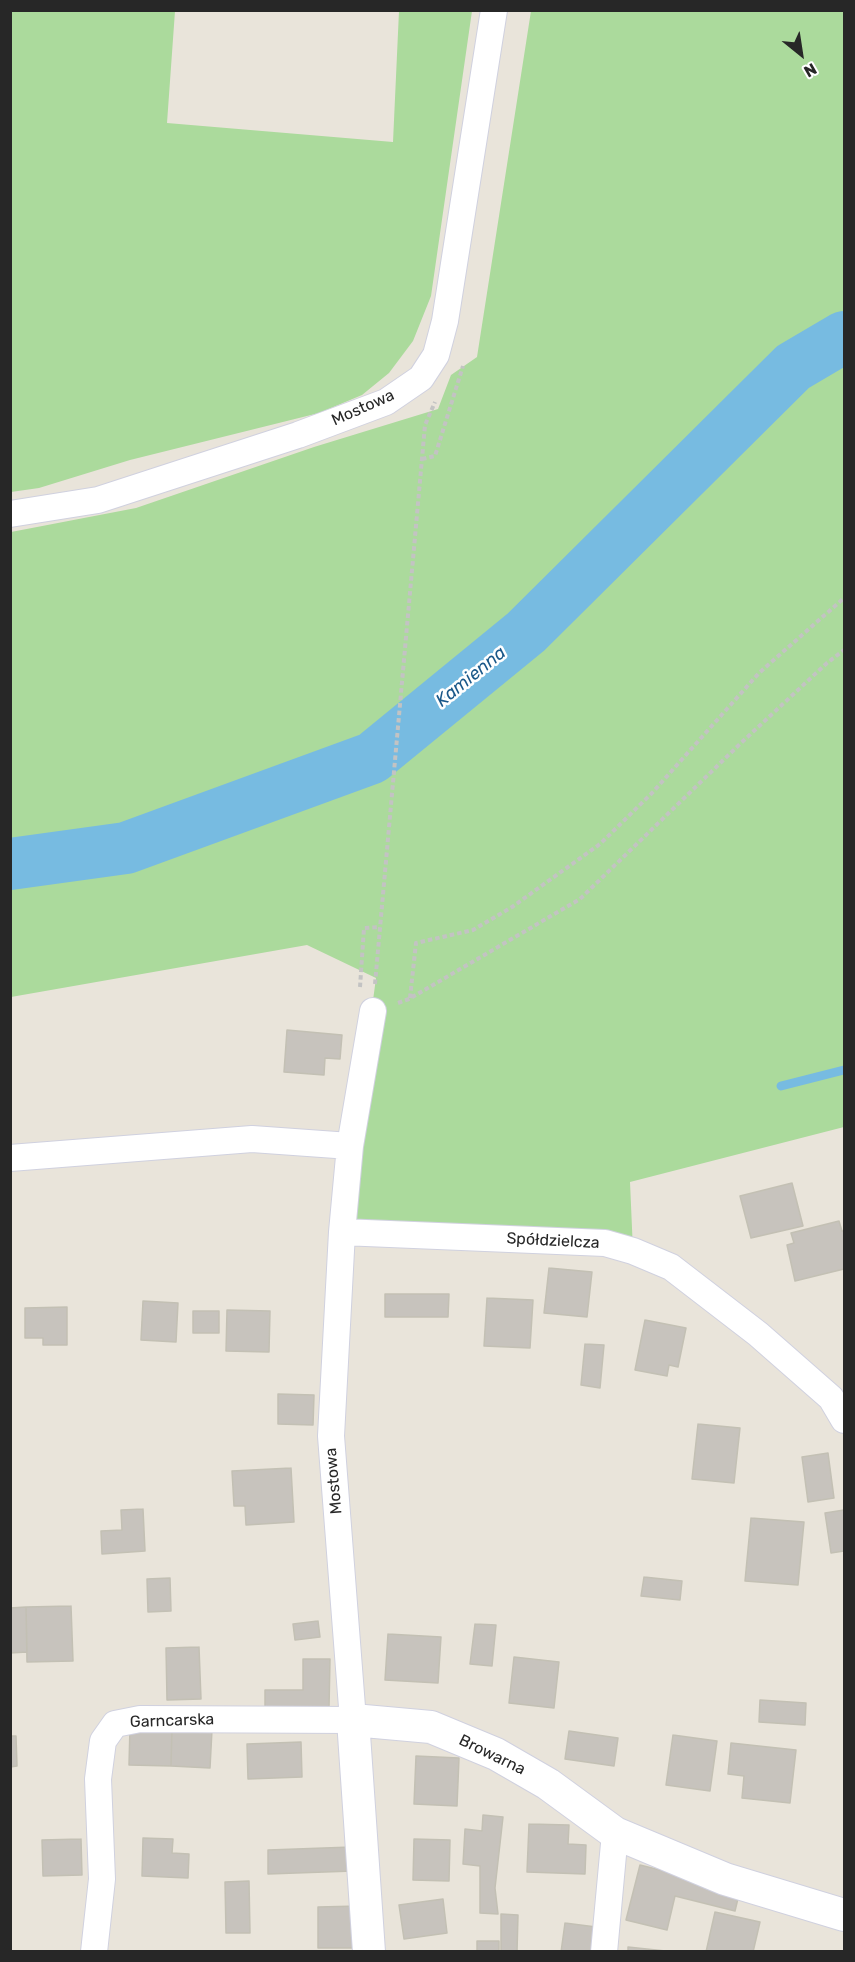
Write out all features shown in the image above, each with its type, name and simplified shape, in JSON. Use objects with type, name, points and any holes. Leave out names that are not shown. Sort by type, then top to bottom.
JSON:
[{"type":"street","name":"Mostowa","points":[[10,514],[98,500],[298,435],[386,402],[421,378],[435,355],[445,321],[494,10]]},
{"type":"street","name":"Mostowa","points":[[369,1952],[331,1436],[342,1232],[350,1146],[373,1011]]},
{"type":"street","points":[[10,1158],[252,1139],[350,1146]]},
{"type":"street","name":"Spółdzielcza","points":[[342,1232],[605,1243],[633,1251],[671,1267],[758,1334],[831,1398],[844,1420]]},
{"type":"street","name":"Garncarska","points":[[94,1952],[102,1879],[98,1779],[103,1741],[115,1724],[140,1719],[353,1719]]},
{"type":"street","name":"Browarna","points":[[353,1719],[431,1727],[496,1754],[548,1784],[615,1833],[725,1880],[844,1915]]},
{"type":"street","points":[[604,1952],[615,1833]]},
{"type":"path","points":[[422,459],[435,456],[466,359],[445,321]]},
{"type":"path","points":[[376,978],[425,425]]},
{"type":"path","points":[[410,999],[416,944],[472,930],[512,907],[600,844],[652,793],[759,674],[844,598]]},
{"type":"path","points":[[379,927],[364,928],[357,1012],[373,1011],[410,999],[580,899],[742,741],[844,650]]},
{"type":"green space","points":[[11,10],[175,11],[167,123],[393,142],[399,11],[472,11],[431,296],[413,341],[389,373],[362,395],[319,413],[130,460],[39,488],[11,492]]},
{"type":"green space","points":[[531,11],[844,11],[844,1127],[630,1182],[633,1251],[342,1232],[376,978],[307,945],[11,997],[11,532],[136,508],[314,447],[438,409],[451,375],[477,357]]},
{"type":"building","points":[[287,1030],[342,1035],[340,1059],[325,1058],[324,1075],[284,1072]]},
{"type":"building","points":[[792,1183],[803,1226],[751,1238],[740,1196]]},
{"type":"building","points":[[839,1221],[844,1231],[844,1269],[795,1281],[787,1245],[794,1243],[791,1233]]},
{"type":"building","points":[[549,1268],[592,1272],[587,1317],[544,1313]]},
{"type":"building","points":[[385,1294],[449,1294],[448,1317],[385,1317]]},
{"type":"building","points":[[487,1298],[533,1300],[530,1348],[484,1346]]},
{"type":"building","points":[[143,1301],[178,1303],[176,1342],[141,1340]]},
{"type":"building","points":[[67,1307],[67,1345],[43,1345],[43,1338],[25,1338],[25,1308]]},
{"type":"building","points":[[227,1310],[270,1311],[269,1352],[226,1351]]},
{"type":"building","points":[[193,1311],[219,1311],[219,1333],[193,1333]]},
{"type":"building","points":[[645,1320],[686,1328],[678,1367],[669,1365],[667,1376],[635,1370]]},
{"type":"building","points":[[585,1344],[604,1345],[600,1388],[581,1385]]},
{"type":"building","points":[[278,1394],[314,1395],[313,1425],[278,1424]]},
{"type":"building","points":[[698,1424],[740,1428],[734,1483],[692,1479]]},
{"type":"building","points":[[828,1453],[834,1498],[808,1502],[802,1457]]},
{"type":"building","points":[[291,1468],[294,1522],[246,1525],[245,1506],[234,1506],[232,1471]]},
{"type":"building","points":[[143,1509],[145,1551],[102,1554],[101,1531],[122,1530],[121,1510]]},
{"type":"building","points":[[844,1510],[844,1551],[831,1553],[825,1513]]},
{"type":"building","points":[[751,1518],[804,1522],[798,1585],[745,1581]]},
{"type":"building","points":[[644,1577],[682,1581],[680,1600],[641,1596]]},
{"type":"building","points":[[170,1578],[171,1611],[148,1612],[147,1579]]},
{"type":"building","points":[[71,1606],[73,1661],[27,1662],[26,1607]]},
{"type":"building","points":[[26,1607],[27,1652],[10,1653],[10,1608]]},
{"type":"building","points":[[318,1621],[320,1637],[295,1640],[293,1624]]},
{"type":"building","points":[[475,1624],[496,1625],[492,1666],[470,1664]]},
{"type":"building","points":[[388,1634],[441,1637],[438,1683],[385,1680]]},
{"type":"building","points":[[199,1647],[201,1699],[167,1700],[166,1648]]},
{"type":"building","points":[[514,1657],[559,1662],[554,1708],[509,1703]]},
{"type":"building","points":[[303,1659],[330,1659],[329,1708],[265,1708],[265,1690],[303,1690]]},
{"type":"building","points":[[760,1700],[806,1703],[805,1725],[759,1722]]},
{"type":"building","points":[[130,1727],[172,1729],[171,1766],[129,1765]]},
{"type":"building","points":[[172,1729],[212,1730],[210,1768],[171,1766]]},
{"type":"building","points":[[569,1731],[618,1738],[614,1766],[565,1759]]},
{"type":"building","points":[[673,1735],[717,1741],[710,1791],[666,1785]]},
{"type":"building","points":[[10,1736],[16,1736],[17,1766],[10,1767]]},
{"type":"building","points":[[301,1742],[302,1777],[248,1779],[247,1744]]},
{"type":"building","points":[[731,1743],[796,1750],[790,1803],[742,1798],[744,1776],[728,1774]]},
{"type":"building","points":[[416,1756],[459,1758],[457,1806],[414,1804]]},
{"type":"building","points":[[483,1815],[503,1817],[495,1888],[498,1914],[480,1913],[480,1866],[463,1864],[465,1829],[482,1831]]},
{"type":"building","points":[[529,1824],[569,1825],[568,1844],[586,1845],[585,1874],[527,1872]]},
{"type":"building","points":[[143,1838],[173,1839],[172,1853],[189,1854],[188,1878],[142,1876]]},
{"type":"building","points":[[81,1839],[82,1875],[43,1876],[42,1840]]},
{"type":"building","points":[[414,1839],[450,1840],[449,1881],[413,1880]]},
{"type":"building","points":[[352,1847],[353,1871],[268,1874],[268,1850]]},
{"type":"building","points":[[640,1865],[740,1890],[735,1911],[675,1896],[667,1930],[626,1920]]},
{"type":"building","points":[[249,1881],[250,1933],[226,1933],[225,1882]]},
{"type":"building","points":[[443,1899],[447,1933],[404,1939],[399,1905]]},
{"type":"building","points":[[359,1906],[360,1948],[318,1948],[318,1907]]},
{"type":"building","points":[[715,1912],[760,1922],[753,1952],[706,1952]]},
{"type":"building","points":[[501,1914],[518,1915],[517,1952],[501,1952]]},
{"type":"building","points":[[565,1923],[596,1927],[593,1952],[561,1952]]},
{"type":"building","points":[[477,1941],[499,1941],[499,1952],[477,1952]]},
{"type":"building","points":[[628,1947],[675,1952],[628,1952]]},
{"type":"waterway","name":"Kamienna","points":[[10,864],[126,848],[372,758],[526,632],[793,367],[844,337]]},
{"type":"waterway","points":[[781,1086],[844,1070]]}]
